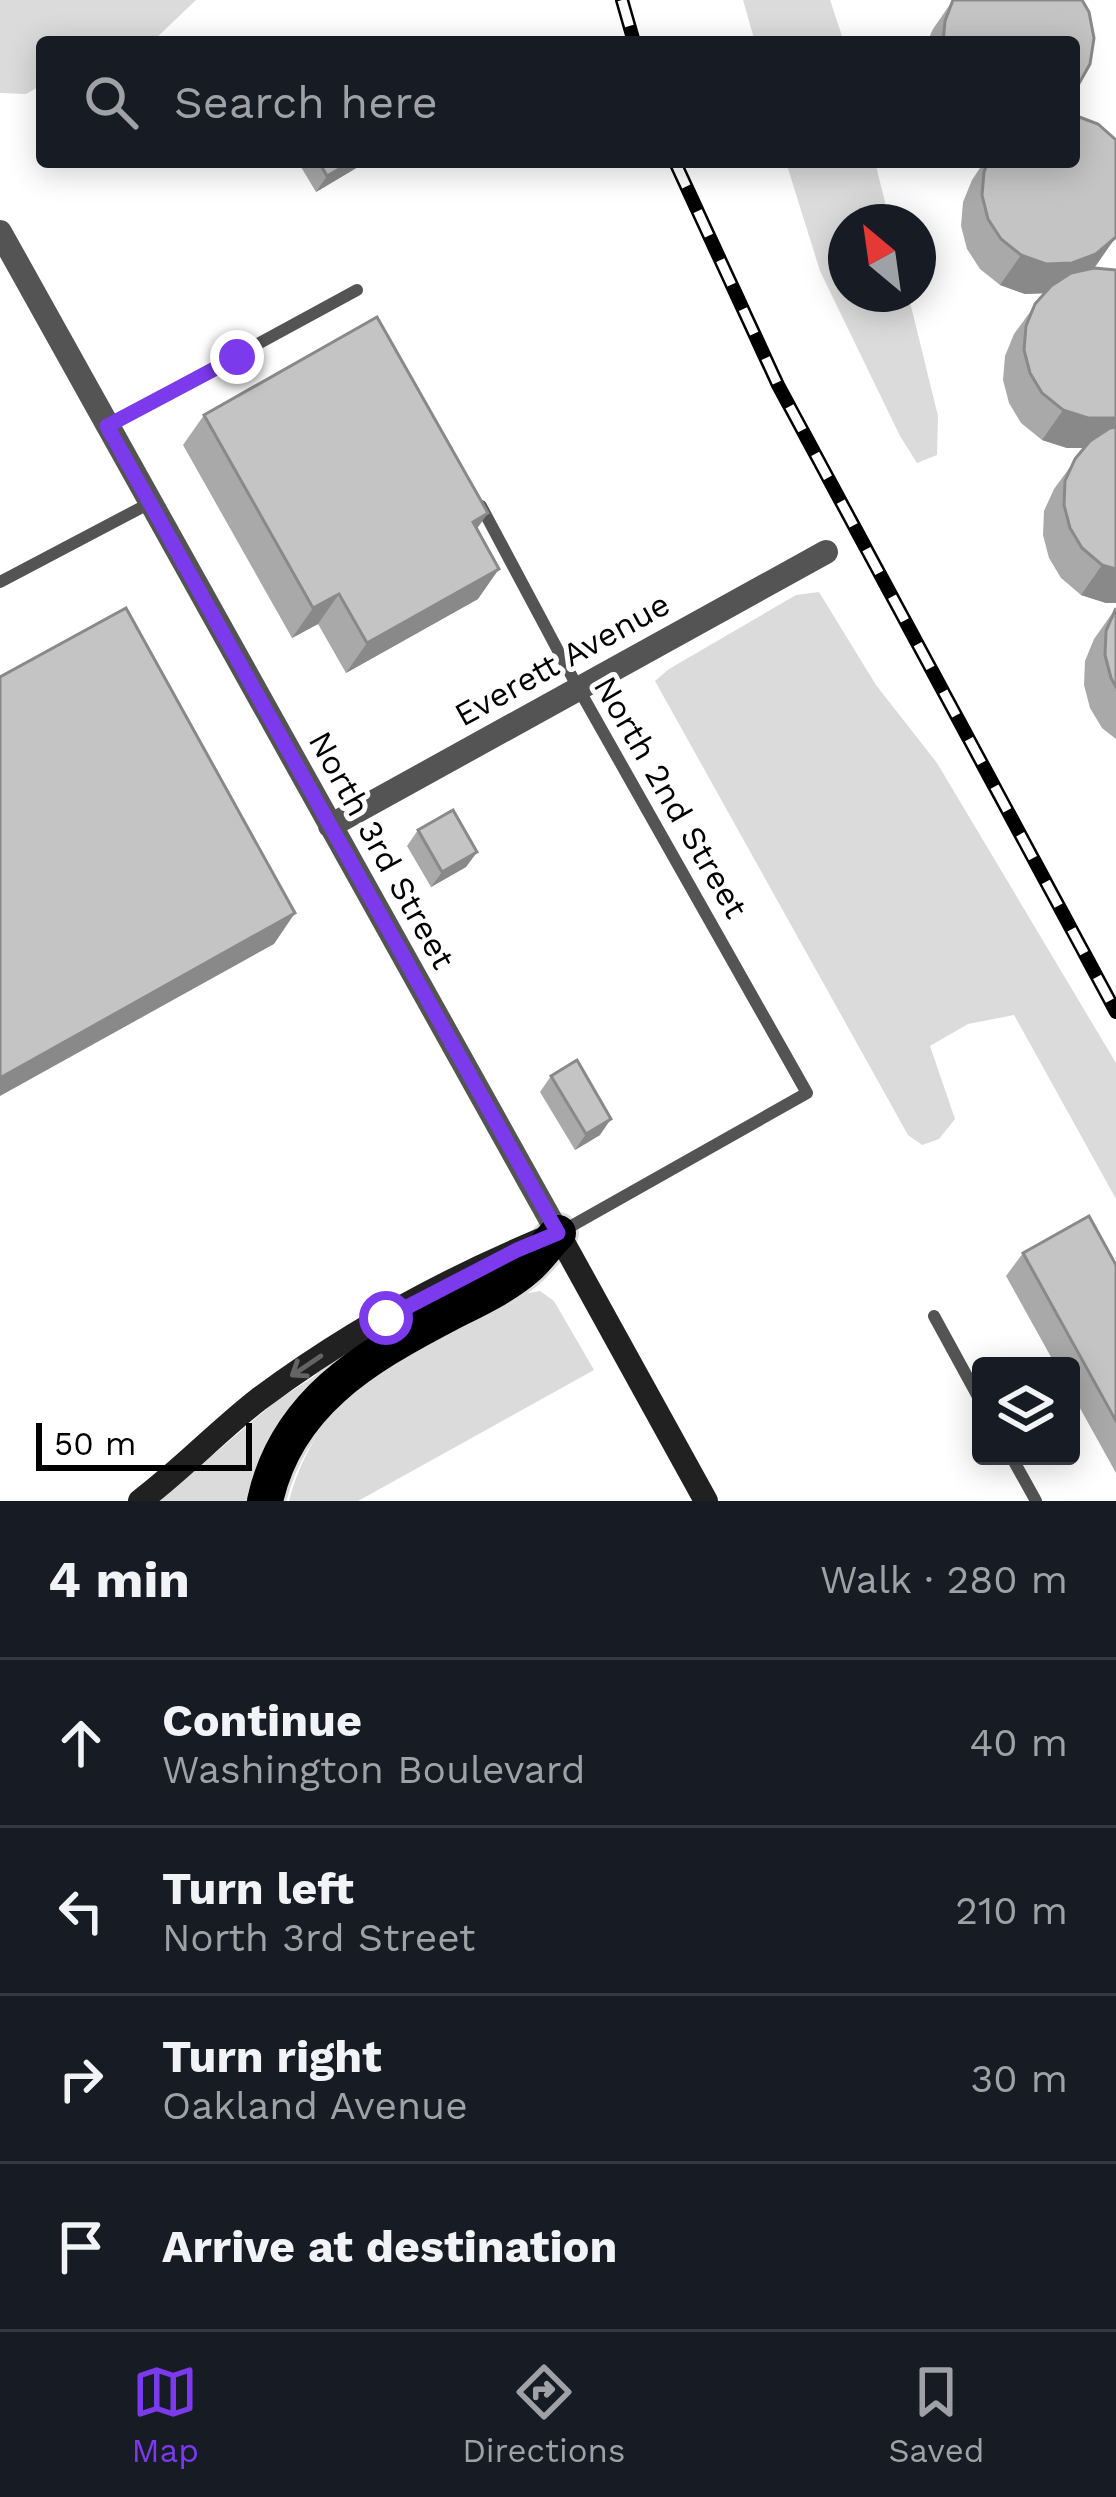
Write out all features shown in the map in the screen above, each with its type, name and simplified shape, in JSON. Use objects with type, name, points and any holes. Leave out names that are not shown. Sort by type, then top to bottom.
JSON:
[{"type":"highway","points":[[265,1501],[272,1466],[300,1421],[338,1382],[395,1342],[495,1289],[526,1268],[558,1233]]},
{"type":"main road","points":[[140,1501],[227,1424],[333,1348],[558,1233]]},
{"type":"main road","name":"North 3rd Street","points":[[558,1233],[706,1501]]},
{"type":"street","name":"North 3rd Street","points":[[0,232],[558,1233]]},
{"type":"street","name":"Everett Avenue","points":[[330,826],[826,552]]},
{"type":"lane","points":[[107,426],[357,290]]},
{"type":"lane","points":[[0,582],[151,502]]},
{"type":"lane","name":"North 2nd Street","points":[[478,502],[808,1093],[558,1233]]},
{"type":"lane","points":[[934,1316],[972,1386]]},
{"type":"lane","points":[[1016,1465],[1036,1501]]},
{"type":"shaded area","points":[[0,0],[196,0],[158,36],[36,36],[36,88],[26,94],[0,93]]},
{"type":"shaded area","points":[[743,0],[830,0],[842,36],[753,36]]},
{"type":"shaded area","points":[[788,168],[876,168],[886,204],[828,204],[828,288]]},
{"type":"shaded area","points":[[840,312],[912,312],[938,416],[937,455],[917,463]]},
{"type":"shaded area","points":[[819,592],[876,685],[937,763],[1116,1063],[1116,1199],[1014,1015],[968,1024],[930,1046],[955,1119],[939,1139],[922,1145],[908,1135],[655,681],[796,595]]},
{"type":"shaded area","points":[[540,1291],[554,1301],[594,1370],[358,1501],[289,1501],[304,1460],[324,1426],[376,1374],[513,1296]]},
{"type":"shaded area","points":[[337,1362],[256,1501],[159,1501],[276,1401]]},
{"type":"building","points":[[953,0],[1082,0],[1094,38],[1090,64],[1080,82],[1080,36],[944,36]]},
{"type":"building","points":[[1080,117],[1098,124],[1116,140],[1116,237],[1096,254],[1072,263],[1046,264],[1021,255],[1001,239],[988,219],[982,195],[986,168],[1080,168]]},
{"type":"building","points":[[1116,270],[1114,418],[1088,418],[1063,410],[1042,393],[1024,350],[1026,326],[1035,304],[1071,273]]},
{"type":"building","points":[[377,317],[488,513],[473,522],[499,569],[367,643],[339,594],[313,608],[204,415]]},
{"type":"building","points":[[1116,427],[1116,569],[1102,565],[1082,548],[1064,505],[1065,481],[1075,459],[1090,441]]},
{"type":"building","points":[[126,608],[295,913],[0,1078],[0,677]]},
{"type":"building","points":[[1116,608],[1116,687],[1105,655],[1106,631]]},
{"type":"building","points":[[453,810],[477,852],[442,872],[418,830]]},
{"type":"building","points":[[577,1060],[611,1119],[586,1134],[551,1076]]},
{"type":"building","points":[[1089,1216],[1116,1265],[1116,1421],[1023,1253]]},
{"type":"railway","points":[[622,0],[632,36]]},
{"type":"railway","points":[[678,168],[778,385],[1116,1012]]},
{"type":"route","points":[[237,357],[107,426],[558,1233],[386,1318]]}]
